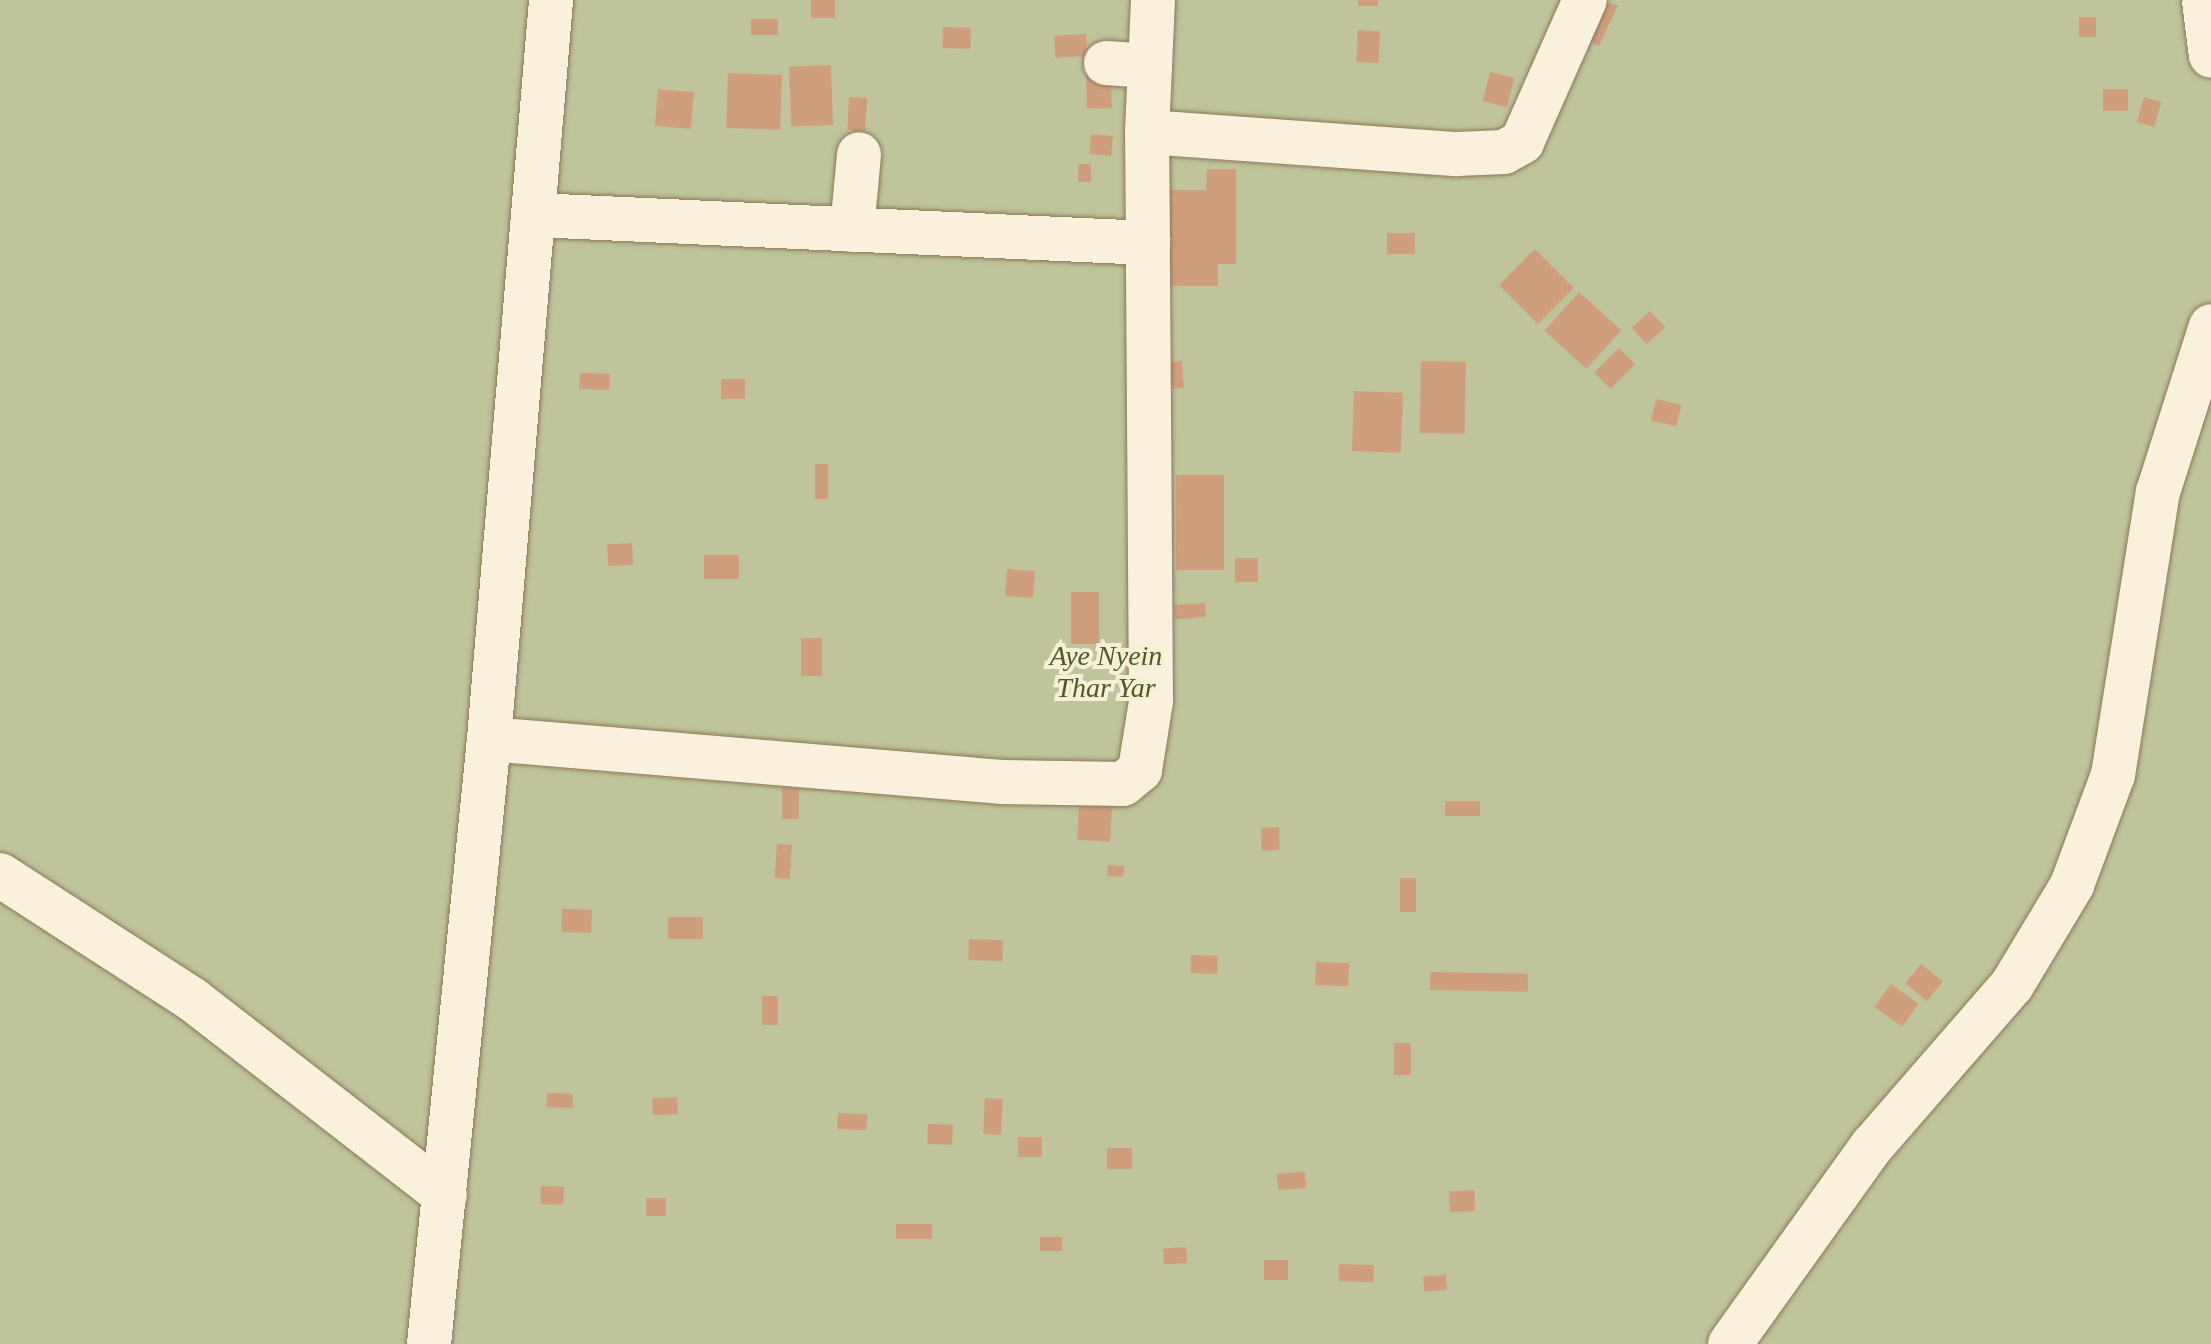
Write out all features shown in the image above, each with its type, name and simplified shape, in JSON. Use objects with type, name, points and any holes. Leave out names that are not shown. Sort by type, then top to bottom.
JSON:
[{"type":"street","points":[[429,1344],[489,739],[536,215],[551,0]]},
{"type":"street","points":[[489,739],[1002,782],[1123,784],[1140,770],[1151,701],[1147,132],[1153,0]]},
{"type":"street","points":[[1147,132],[1457,154],[1504,152],[1522,142],[1585,0]]},
{"type":"street","points":[[2204,0],[2211,56]]},
{"type":"street","points":[[1106,63],[1150,66]]},
{"type":"street","points":[[852,230],[859,154]]},
{"type":"street","points":[[536,215],[1148,243]]},
{"type":"street","points":[[1730,1344],[1872,1146],[2012,985],[2072,885],[2113,775],[2158,492],[2211,326]]},
{"type":"street","points":[[0,875],[192,999],[445,1195]]},
{"type":"green space","name":"Aye Nyein Thar Yar","points":[[0,0],[2211,0],[2211,1344],[0,1344]]},
{"type":"building","points":[[811,0],[835,0],[835,18],[811,18]]},
{"type":"building","points":[[1358,0],[1378,0],[1378,6],[1358,6]]},
{"type":"building","points":[[1590,0],[1618,5],[1599,46],[1574,35]]},
{"type":"building","points":[[2079,17],[2096,17],[2096,37],[2079,37]]},
{"type":"building","points":[[751,19],[778,19],[778,35],[751,35]]},
{"type":"building","points":[[943,27],[971,28],[970,49],[942,48]]},
{"type":"building","points":[[1358,30],[1380,31],[1378,63],[1356,62]]},
{"type":"building","points":[[1086,34],[1087,56],[1055,58],[1054,36]]},
{"type":"building","points":[[831,65],[833,125],[791,126],[789,66]]},
{"type":"building","points":[[1086,65],[1111,65],[1112,108],[1087,108]]},
{"type":"building","points":[[1490,72],[1514,78],[1507,107],[1483,101]]},
{"type":"building","points":[[728,73],[782,75],[780,130],[726,128]]},
{"type":"building","points":[[658,89],[694,92],[691,129],[655,126]]},
{"type":"building","points":[[2103,89],[2128,89],[2128,111],[2103,111]]},
{"type":"building","points":[[849,97],[867,98],[865,131],[847,130]]},
{"type":"building","points":[[2144,97],[2161,102],[2154,127],[2137,122]]},
{"type":"building","points":[[1091,134],[1113,136],[1111,156],[1089,154]]},
{"type":"building","points":[[1078,164],[1091,164],[1091,182],[1078,182]]},
{"type":"building","points":[[1207,169],[1236,169],[1236,264],[1218,264],[1218,286],[1159,286],[1159,190],[1206,190]]},
{"type":"building","points":[[1387,233],[1415,233],[1415,254],[1387,254]]},
{"type":"building","points":[[1535,249],[1574,288],[1538,324],[1499,285]]},
{"type":"building","points":[[1579,292],[1621,330],[1587,369],[1544,331]]},
{"type":"building","points":[[1650,311],[1665,327],[1647,344],[1632,328]]},
{"type":"building","points":[[1619,348],[1635,364],[1611,389],[1594,373]]},
{"type":"building","points":[[1182,361],[1184,388],[1172,389],[1170,362]]},
{"type":"building","points":[[1421,361],[1466,362],[1465,434],[1420,433]]},
{"type":"building","points":[[580,373],[610,374],[609,390],[579,389]]},
{"type":"building","points":[[721,379],[745,379],[745,399],[721,399]]},
{"type":"building","points":[[1354,391],[1403,393],[1401,453],[1352,451]]},
{"type":"building","points":[[1656,399],[1681,405],[1676,426],[1651,420]]},
{"type":"building","points":[[815,464],[828,464],[828,499],[815,499]]},
{"type":"building","points":[[1176,475],[1224,475],[1224,570],[1176,570]]},
{"type":"building","points":[[632,543],[633,565],[608,566],[607,544]]},
{"type":"building","points":[[704,555],[739,555],[739,579],[704,579]]},
{"type":"building","points":[[1235,558],[1258,558],[1258,582],[1235,582]]},
{"type":"building","points":[[1007,569],[1035,571],[1033,598],[1005,596]]},
{"type":"building","points":[[1071,592],[1099,592],[1099,644],[1071,644]]},
{"type":"building","points":[[1205,603],[1206,617],[1175,619],[1174,605]]},
{"type":"building","points":[[801,638],[822,638],[822,676],[801,676]]},
{"type":"building","points":[[782,788],[799,788],[799,819],[782,819]]},
{"type":"building","points":[[1445,801],[1480,801],[1480,816],[1445,816]]},
{"type":"building","points":[[1079,804],[1112,806],[1110,842],[1077,840]]},
{"type":"building","points":[[1279,827],[1280,850],[1262,851],[1261,828]]},
{"type":"building","points":[[777,844],[792,845],[790,879],[775,878]]},
{"type":"building","points":[[1108,865],[1124,866],[1123,877],[1107,876]]},
{"type":"building","points":[[1400,878],[1416,878],[1416,912],[1400,912]]},
{"type":"building","points":[[562,909],[592,910],[591,933],[561,932]]},
{"type":"building","points":[[668,917],[703,917],[703,939],[668,939]]},
{"type":"building","points":[[969,939],[1003,940],[1002,961],[968,960]]},
{"type":"building","points":[[1191,955],[1218,956],[1217,974],[1190,973]]},
{"type":"building","points":[[1316,962],[1349,963],[1348,986],[1315,985]]},
{"type":"building","points":[[1921,964],[1943,982],[1927,1001],[1905,983]]},
{"type":"building","points":[[1430,972],[1528,974],[1528,992],[1430,990]]},
{"type":"building","points":[[1891,984],[1919,1004],[1902,1027],[1875,1007]]},
{"type":"building","points":[[762,996],[778,996],[778,1025],[762,1025]]},
{"type":"building","points":[[1394,1043],[1411,1043],[1411,1075],[1394,1075]]},
{"type":"building","points":[[547,1093],[573,1094],[572,1108],[547,1107]]},
{"type":"building","points":[[677,1097],[678,1114],[653,1115],[652,1098]]},
{"type":"building","points":[[985,1098],[1003,1099],[1001,1135],[983,1134]]},
{"type":"building","points":[[838,1113],[867,1114],[866,1130],[837,1129]]},
{"type":"building","points":[[928,1124],[953,1125],[952,1145],[927,1144]]},
{"type":"building","points":[[1018,1137],[1042,1137],[1042,1157],[1018,1157]]},
{"type":"building","points":[[1107,1148],[1132,1148],[1132,1169],[1107,1169]]},
{"type":"building","points":[[1305,1172],[1306,1188],[1278,1190],[1277,1174]]},
{"type":"building","points":[[541,1186],[564,1187],[563,1205],[540,1204]]},
{"type":"building","points":[[1474,1190],[1475,1211],[1450,1212],[1449,1191]]},
{"type":"building","points":[[646,1198],[666,1198],[666,1216],[646,1216]]},
{"type":"building","points":[[896,1224],[932,1224],[932,1239],[896,1239]]},
{"type":"building","points":[[1040,1237],[1062,1237],[1062,1251],[1040,1251]]},
{"type":"building","points":[[1186,1247],[1187,1263],[1164,1265],[1163,1249]]},
{"type":"building","points":[[1264,1260],[1288,1260],[1288,1280],[1264,1280]]},
{"type":"building","points":[[1339,1264],[1374,1265],[1373,1282],[1338,1281]]},
{"type":"building","points":[[1446,1275],[1447,1290],[1424,1292],[1423,1277]]}]
